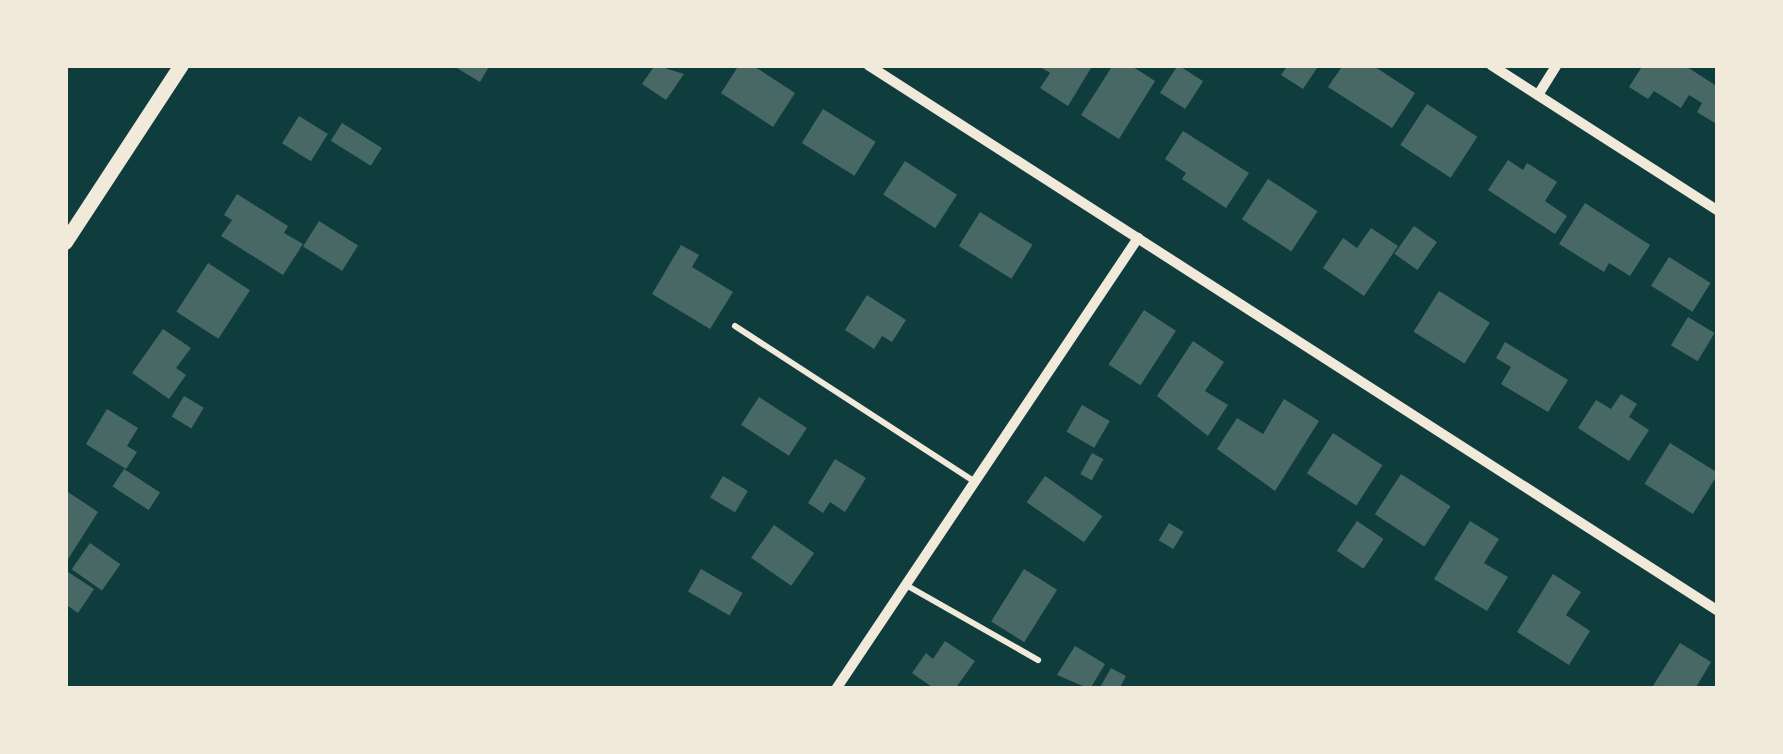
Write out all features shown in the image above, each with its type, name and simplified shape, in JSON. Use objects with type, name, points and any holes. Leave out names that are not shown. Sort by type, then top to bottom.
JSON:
[{"type":"street","points":[[65,242],[181,65]]},
{"type":"street","points":[[868,65],[1718,611]]},
{"type":"street","points":[[1491,65],[1718,211]]},
{"type":"street","points":[[1538,95],[1557,65]]},
{"type":"street","points":[[836,689],[1138,238]]},
{"type":"lane","points":[[735,326],[976,481]]},
{"type":"lane","points":[[906,585],[1038,660]]},
{"type":"building","points":[[452,65],[490,65],[480,82]]},
{"type":"building","points":[[655,65],[684,74],[666,100],[642,84]]},
{"type":"building","points":[[739,65],[752,65],[795,93],[773,127],[721,93]]},
{"type":"building","points":[[1037,65],[1091,68],[1068,106],[1040,88],[1050,73]]},
{"type":"building","points":[[1113,65],[1130,65],[1155,81],[1119,139],[1081,115]]},
{"type":"building","points":[[1178,65],[1203,81],[1185,109],[1160,93]]},
{"type":"building","points":[[1288,65],[1319,65],[1303,89],[1281,75]]},
{"type":"building","points":[[1343,65],[1372,65],[1415,93],[1392,128],[1328,87]]},
{"type":"building","points":[[1643,65],[1684,65],[1718,87],[1718,125],[1697,112],[1702,103],[1689,95],[1681,108],[1654,91],[1648,99],[1629,87]]},
{"type":"building","points":[[1427,104],[1477,137],[1451,178],[1400,145]]},
{"type":"building","points":[[823,109],[876,142],[854,176],[802,143]]},
{"type":"building","points":[[299,116],[328,134],[311,161],[282,143]]},
{"type":"building","points":[[342,123],[382,148],[371,166],[331,141]]},
{"type":"building","points":[[1183,131],[1249,173],[1226,208],[1182,179],[1186,173],[1165,159]]},
{"type":"building","points":[[1508,160],[1523,170],[1527,163],[1557,182],[1545,201],[1567,216],[1555,234],[1488,190]]},
{"type":"building","points":[[905,161],[957,195],[935,228],[883,195]]},
{"type":"building","points":[[1268,179],[1317,211],[1291,251],[1242,219]]},
{"type":"building","points":[[237,194],[288,226],[284,233],[303,244],[283,275],[221,236],[232,220],[224,215]]},
{"type":"building","points":[[1585,203],[1650,245],[1630,276],[1609,263],[1604,272],[1559,244]]},
{"type":"building","points":[[980,212],[1033,245],[1011,279],[959,246]]},
{"type":"building","points":[[319,221],[358,245],[342,271],[303,246]]},
{"type":"building","points":[[1414,226],[1437,242],[1417,270],[1394,254]]},
{"type":"building","points":[[1371,228],[1398,246],[1364,296],[1323,268],[1343,238],[1357,248]]},
{"type":"building","points":[[681,245],[699,255],[692,267],[733,292],[710,329],[652,294]]},
{"type":"building","points":[[1669,257],[1711,283],[1693,312],[1651,286]]},
{"type":"building","points":[[208,263],[250,290],[218,339],[176,312]]},
{"type":"building","points":[[1439,291],[1490,323],[1464,364],[1414,332]]},
{"type":"building","points":[[867,295],[906,320],[892,342],[882,336],[874,349],[845,330]]},
{"type":"building","points":[[1144,310],[1176,331],[1140,385],[1109,365]]},
{"type":"building","points":[[1688,317],[1715,333],[1698,361],[1671,345]]},
{"type":"building","points":[[163,329],[191,348],[176,368],[186,375],[169,399],[132,373]]},
{"type":"building","points":[[1193,341],[1224,362],[1205,391],[1228,405],[1208,436],[1157,396]]},
{"type":"building","points":[[1505,342],[1568,380],[1548,412],[1501,384],[1511,367],[1496,358]]},
{"type":"building","points":[[1621,394],[1637,404],[1629,417],[1649,430],[1629,461],[1578,428],[1596,400],[1611,409]]},
{"type":"building","points":[[184,396],[204,408],[191,428],[172,417]]},
{"type":"building","points":[[759,397],[807,428],[789,456],[741,425]]},
{"type":"building","points":[[1284,399],[1319,421],[1275,491],[1217,449],[1237,418],[1263,434]]},
{"type":"building","points":[[1082,405],[1110,421],[1094,448],[1066,432]]},
{"type":"building","points":[[107,409],[138,428],[127,446],[137,452],[126,469],[86,444]]},
{"type":"building","points":[[1333,433],[1382,465],[1356,505],[1307,473]]},
{"type":"building","points":[[1670,443],[1718,473],[1693,514],[1645,484]]},
{"type":"building","points":[[1092,453],[1103,459],[1092,480],[1080,474]]},
{"type":"building","points":[[835,459],[866,478],[845,512],[830,502],[823,513],[808,503]]},
{"type":"building","points":[[124,469],[160,492],[149,510],[113,487]]},
{"type":"building","points":[[1401,474],[1450,506],[1424,546],[1375,514]]},
{"type":"building","points":[[723,476],[748,491],[735,512],[710,497]]},
{"type":"building","points":[[1045,476],[1102,516],[1084,542],[1027,502]]},
{"type":"building","points":[[65,490],[98,512],[65,564]]},
{"type":"building","points":[[1357,521],[1384,539],[1363,569],[1337,551]]},
{"type":"building","points":[[1470,521],[1499,539],[1484,563],[1508,577],[1487,611],[1434,579]]},
{"type":"building","points":[[1169,523],[1184,532],[1173,549],[1159,540]]},
{"type":"building","points":[[774,525],[814,553],[791,586],[751,558]]},
{"type":"building","points":[[90,543],[120,564],[102,590],[72,569]]},
{"type":"building","points":[[701,569],[743,593],[730,616],[688,592]]},
{"type":"building","points":[[1024,569],[1057,590],[1024,642],[991,622]]},
{"type":"building","points":[[65,570],[94,589],[78,613],[65,604]]},
{"type":"building","points":[[1553,574],[1581,592],[1566,615],[1590,631],[1569,665],[1517,632]]},
{"type":"building","points":[[945,641],[975,661],[955,689],[935,689],[912,673],[926,653],[933,659]]},
{"type":"building","points":[[1680,643],[1711,662],[1695,689],[1651,689]]},
{"type":"building","points":[[1075,646],[1105,664],[1090,689],[1057,675]]},
{"type":"building","points":[[1111,668],[1126,676],[1119,689],[1099,689]]}]
